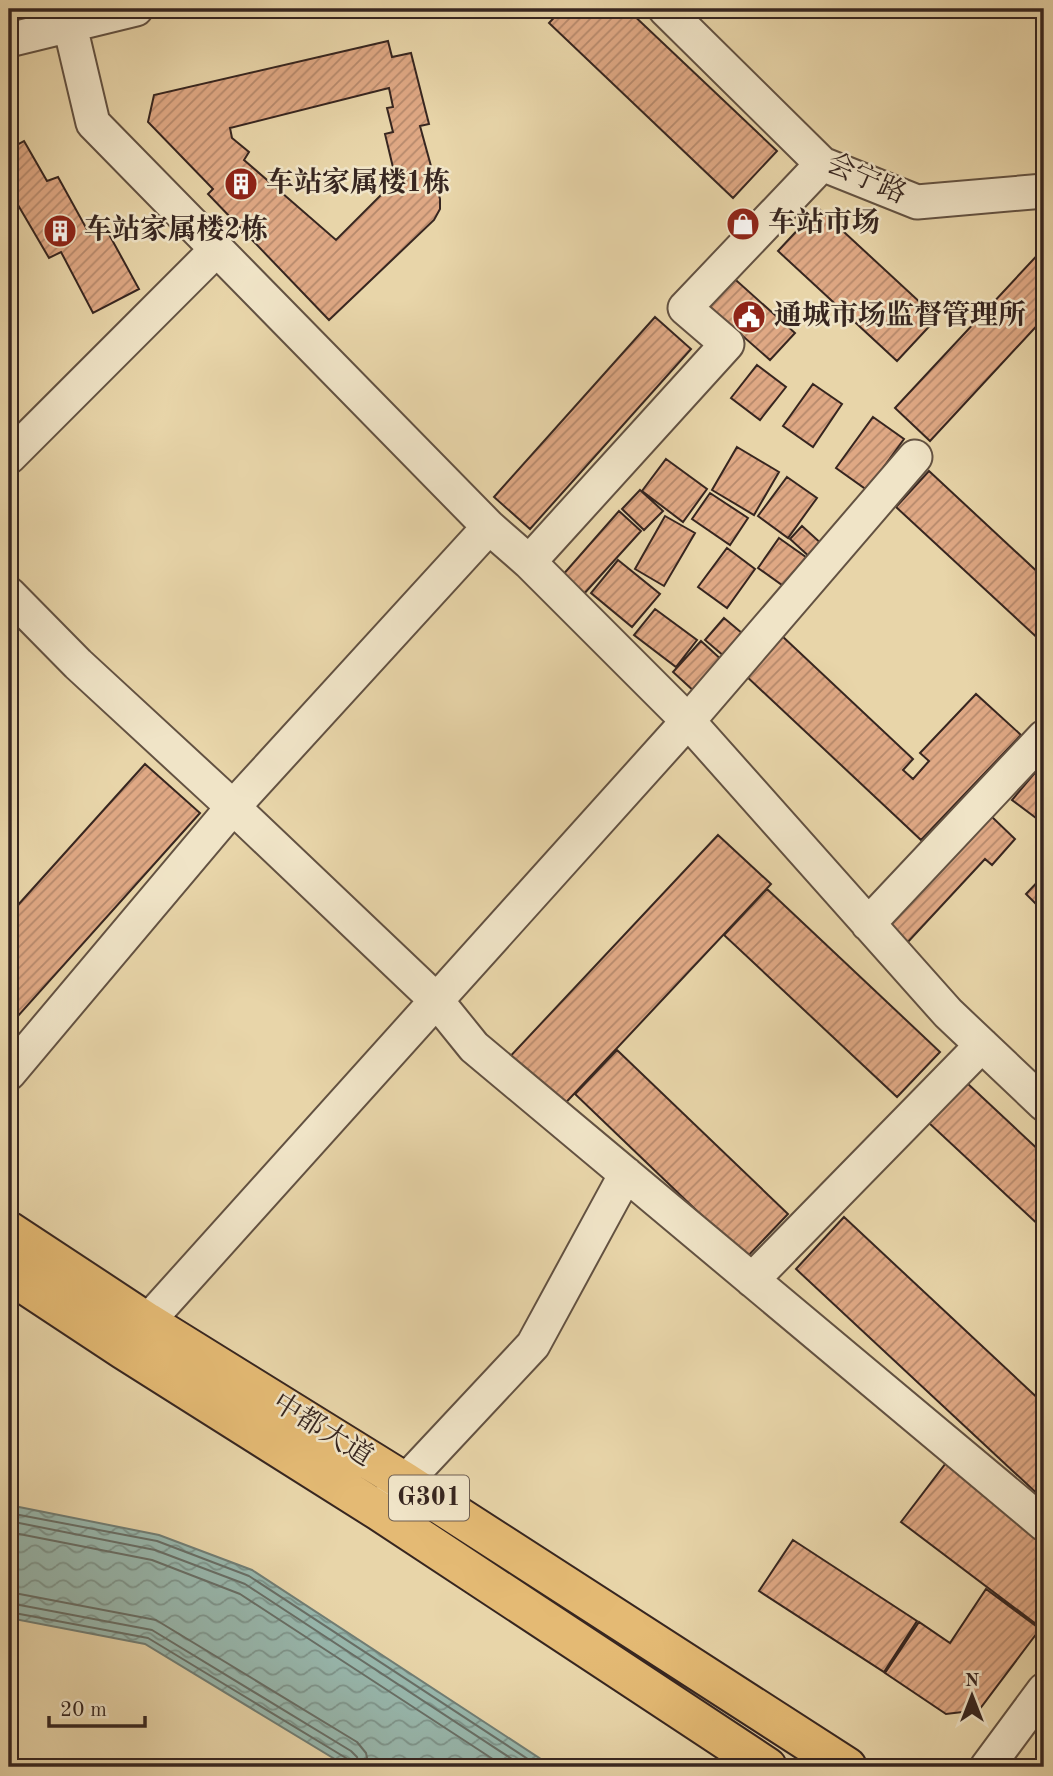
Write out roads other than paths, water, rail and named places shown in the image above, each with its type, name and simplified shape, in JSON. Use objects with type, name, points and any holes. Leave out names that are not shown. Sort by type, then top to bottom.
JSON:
[{"type":"highway","name":"中都大道","points":[[9,1231],[136,1336],[379,1511],[767,1767]]},
{"type":"highway","name":"中都大道","points":[[9,1274],[136,1336],[405,1482],[847,1767]]},
{"type":"street","points":[[9,40],[68,17],[136,9]]},
{"type":"street","name":"会宁路","points":[[665,9],[822,164],[917,202],[1044,191]]},
{"type":"street","points":[[68,17],[93,123],[489,527],[529,562],[688,721],[948,1013],[1044,1104]]},
{"type":"street","points":[[529,562],[727,344],[685,307],[822,164]]},
{"type":"street","points":[[9,457],[217,249]]},
{"type":"street","points":[[136,1336],[688,721],[915,457]]},
{"type":"street","points":[[9,1073],[233,807],[489,527]]},
{"type":"street","points":[[9,594],[78,664],[436,1000],[474,1047],[1044,1524]]},
{"type":"street","points":[[868,924],[1044,737]]},
{"type":"street","points":[[752,1280],[982,1045]]},
{"type":"street","points":[[379,1511],[533,1345],[626,1174]]},
{"type":"street","points":[[987,1767],[1044,1690]]},
{"type":"water","points":[[9,1505],[159,1535],[252,1570],[553,1767],[348,1767],[145,1644],[9,1618]]},
{"type":"place","name":"车站家属楼1栋","points":[[241,184]]},
{"type":"place","name":"车站市场","points":[[743,224]]},
{"type":"place","name":"车站家属楼2栋","points":[[60,231]]},
{"type":"place","name":"通城市场监督管理所","points":[[749,317]]}]
